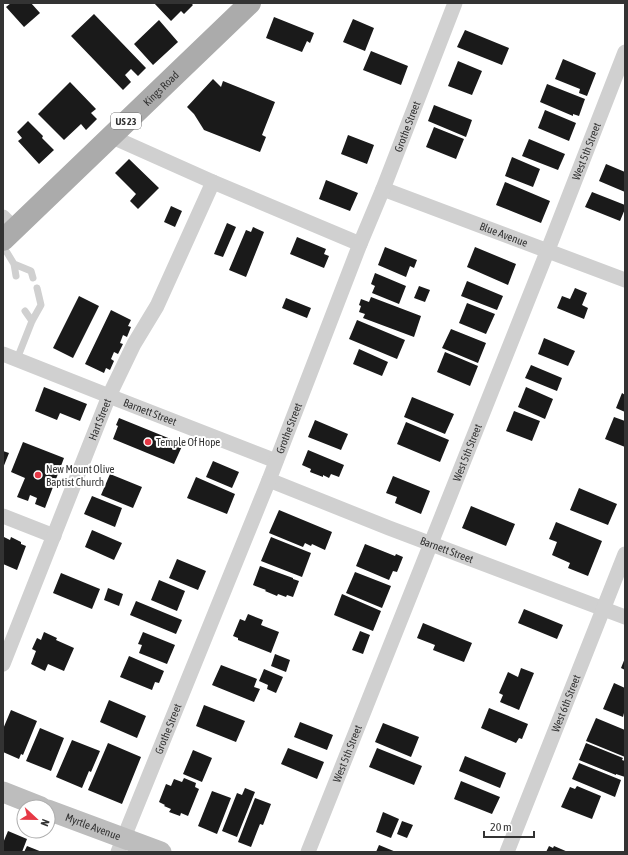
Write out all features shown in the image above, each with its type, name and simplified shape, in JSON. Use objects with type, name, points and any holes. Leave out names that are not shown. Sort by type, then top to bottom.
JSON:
[{"type":"main road","name":"Kings Road","points":[[6,233],[250,3]]},
{"type":"main road","points":[[3,792],[21,799]]},
{"type":"main road","name":"Myrtle Avenue","points":[[56,814],[121,845],[161,852]]},
{"type":"street","name":"Grothe Street","points":[[121,845],[269,480],[455,3]]},
{"type":"street","name":"West 5th Street","points":[[308,852],[625,52]]},
{"type":"street","points":[[110,136],[213,182],[360,244]]},
{"type":"street","name":"Hart Street","points":[[3,664],[109,396],[134,344],[156,306],[213,182]]},
{"type":"street","name":"Blue Avenue","points":[[383,189],[625,280]]},
{"type":"street","name":"Barnett Street","points":[[10,356],[276,461]]},
{"type":"street","name":"Barnett Street","points":[[269,480],[430,544],[625,617]]},
{"type":"street","points":[[3,516],[54,536]]},
{"type":"street","name":"West 6th Street","points":[[507,852],[625,554]]},
{"type":"lane","points":[[6,233],[16,276]]},
{"type":"lane","points":[[14,264],[31,271],[33,278]]},
{"type":"lane","points":[[10,356],[41,305],[37,288]]},
{"type":"lane","points":[[25,311],[32,321]]},
{"type":"building","points":[[11,3],[31,3],[40,13],[24,27],[6,7]]},
{"type":"building","points":[[154,3],[191,3],[193,5],[184,14],[181,11],[171,21]]},
{"type":"building","points":[[94,14],[146,68],[138,76],[131,69],[125,75],[131,82],[123,90],[71,36]]},
{"type":"building","points":[[274,17],[314,33],[310,43],[307,41],[302,52],[266,38]]},
{"type":"building","points":[[353,19],[374,28],[365,51],[343,42]]},
{"type":"building","points":[[159,20],[178,42],[153,65],[134,44]]},
{"type":"building","points":[[465,30],[509,48],[502,65],[457,47]]},
{"type":"building","points":[[371,51],[408,66],[401,85],[363,70]]},
{"type":"building","points":[[563,59],[596,73],[587,96],[579,93],[580,89],[555,79]]},
{"type":"building","points":[[458,61],[482,71],[472,95],[448,86]]},
{"type":"building","points":[[213,79],[221,87],[223,81],[275,102],[262,135],[266,137],[260,152],[204,130],[194,114],[187,107]]},
{"type":"building","points":[[70,82],[96,109],[91,113],[97,119],[86,130],[81,124],[64,140],[38,114]]},
{"type":"building","points":[[547,84],[585,99],[579,116],[573,114],[573,116],[540,102]]},
{"type":"building","points":[[434,105],[472,120],[466,137],[428,121]]},
{"type":"building","points":[[545,110],[576,123],[569,141],[538,128]]},
{"type":"building","points":[[28,121],[54,150],[39,164],[18,141],[22,138],[17,132]]},
{"type":"building","points":[[434,127],[464,139],[456,159],[426,147]]},
{"type":"building","points":[[348,135],[374,145],[367,164],[341,154]]},
{"type":"building","points":[[529,139],[565,154],[558,170],[522,156]]},
{"type":"building","points":[[512,157],[540,169],[533,187],[505,176]]},
{"type":"building","points":[[129,159],[159,188],[138,209],[130,201],[136,194],[115,173]]},
{"type":"building","points":[[606,164],[625,172],[625,192],[599,181]]},
{"type":"building","points":[[326,180],[358,193],[350,211],[319,199]]},
{"type":"building","points":[[505,182],[550,201],[541,223],[496,205]]},
{"type":"building","points":[[592,192],[625,205],[620,221],[585,207]]},
{"type":"building","points":[[171,206],[182,211],[175,227],[164,222]]},
{"type":"building","points":[[227,223],[236,227],[223,257],[214,254]]},
{"type":"building","points":[[253,227],[264,232],[246,277],[229,270],[246,230],[251,232]]},
{"type":"building","points":[[297,237],[326,249],[324,254],[329,256],[324,268],[290,254]]},
{"type":"building","points":[[385,247],[417,260],[414,268],[410,266],[406,277],[378,265]]},
{"type":"building","points":[[475,247],[516,264],[508,285],[467,267]]},
{"type":"building","points":[[375,273],[406,286],[399,304],[372,293],[375,286],[371,284]]},
{"type":"building","points":[[467,281],[503,296],[497,310],[461,296]]},
{"type":"building","points":[[419,286],[430,290],[425,302],[414,298]]},
{"type":"building","points":[[575,288],[587,293],[582,305],[588,308],[584,319],[557,308],[562,296],[570,299]]},
{"type":"building","points":[[79,296],[99,306],[73,358],[53,348]]},
{"type":"building","points":[[371,297],[421,316],[414,337],[363,318],[365,314],[359,312],[361,299],[369,302]]},
{"type":"building","points":[[286,298],[311,308],[307,318],[282,308]]},
{"type":"building","points":[[467,303],[495,314],[486,334],[459,323]]},
{"type":"building","points":[[111,310],[131,320],[128,326],[131,327],[127,337],[123,335],[120,343],[123,344],[118,354],[114,352],[111,359],[114,361],[110,370],[106,368],[104,373],[85,364]]},
{"type":"building","points":[[357,320],[405,340],[397,359],[349,339]]},
{"type":"building","points":[[451,329],[486,343],[478,363],[442,348]]},
{"type":"building","points":[[544,338],[575,351],[568,366],[538,354]]},
{"type":"building","points":[[359,349],[388,362],[382,376],[353,364]]},
{"type":"building","points":[[445,352],[478,366],[470,386],[437,372]]},
{"type":"building","points":[[531,365],[562,378],[557,391],[525,378]]},
{"type":"building","points":[[44,387],[87,404],[80,421],[60,413],[57,420],[35,411]]},
{"type":"building","points":[[526,387],[553,399],[545,419],[518,407]]},
{"type":"building","points":[[622,393],[625,395],[625,412],[616,408]]},
{"type":"building","points":[[412,397],[454,414],[445,434],[404,417]]},
{"type":"building","points":[[514,411],[540,421],[532,441],[506,431]]},
{"type":"building","points":[[614,417],[625,421],[625,447],[605,439]]},
{"type":"building","name":"Temple Of Hope","points":[[119,418],[183,444],[174,464],[113,439],[118,426],[116,425]]},
{"type":"building","points":[[315,420],[348,434],[341,450],[308,437]]},
{"type":"building","points":[[406,422],[449,440],[440,462],[397,444]]},
{"type":"building","name":"New Mount Olive Baptist Church","points":[[23,442],[64,458],[45,508],[35,504],[37,498],[30,495],[28,501],[17,497],[25,478],[11,472]]},
{"type":"building","points":[[308,450],[344,465],[339,477],[331,474],[329,478],[323,475],[323,477],[310,472],[311,469],[302,465]]},
{"type":"building","points":[[3,451],[9,453],[3,468]]},
{"type":"building","points":[[213,461],[239,472],[232,488],[206,477]]},
{"type":"building","points":[[110,474],[142,487],[133,508],[101,495]]},
{"type":"building","points":[[393,476],[430,491],[421,514],[395,503],[397,497],[386,493]]},
{"type":"building","points":[[196,477],[235,494],[227,514],[187,498]]},
{"type":"building","points":[[579,488],[617,504],[608,525],[570,510]]},
{"type":"building","points":[[92,496],[122,508],[115,527],[84,514]]},
{"type":"building","points":[[471,506],[515,524],[506,546],[462,528]]},
{"type":"building","points":[[279,510],[332,532],[325,550],[312,544],[311,546],[305,543],[303,547],[269,533]]},
{"type":"building","points":[[556,522],[602,541],[588,576],[568,568],[570,563],[552,555],[557,542],[549,539]]},
{"type":"building","points":[[92,530],[122,543],[114,560],[85,547]]},
{"type":"building","points":[[4,537],[10,540],[11,537],[26,546],[17,570],[3,564]]},
{"type":"building","points":[[271,537],[311,553],[302,577],[261,561]]},
{"type":"building","points":[[365,544],[395,556],[396,554],[403,557],[397,572],[393,571],[389,580],[356,566]]},
{"type":"building","points":[[177,559],[206,571],[198,590],[169,578]]},
{"type":"building","points":[[260,566],[299,581],[293,597],[287,595],[286,597],[278,594],[277,596],[253,585]]},
{"type":"building","points":[[355,572],[391,586],[382,608],[346,593]]},
{"type":"building","points":[[61,573],[100,589],[92,609],[53,593]]},
{"type":"building","points":[[159,580],[185,591],[177,611],[151,600]]},
{"type":"building","points":[[108,588],[123,594],[119,606],[104,600]]},
{"type":"building","points":[[342,594],[381,611],[373,631],[334,615]]},
{"type":"building","points":[[136,601],[182,620],[176,634],[130,615]]},
{"type":"building","points":[[524,609],[563,625],[557,639],[518,623]]},
{"type":"building","points":[[248,614],[263,620],[261,625],[279,632],[271,653],[238,640],[238,638],[233,636],[240,619],[245,621]]},
{"type":"building","points":[[423,623],[472,643],[464,662],[433,650],[435,645],[417,638]]},
{"type":"building","points":[[360,631],[370,635],[363,654],[352,650]]},
{"type":"building","points":[[44,632],[57,638],[56,640],[74,648],[64,671],[48,664],[45,671],[31,664],[36,651],[32,649],[37,638],[41,640]]},
{"type":"building","points":[[143,632],[175,645],[167,664],[139,653],[142,645],[138,644]]},
{"type":"building","points":[[275,654],[290,660],[286,672],[271,666]]},
{"type":"building","points":[[129,656],[164,671],[159,683],[155,682],[152,690],[120,677]]},
{"type":"building","points":[[625,658],[625,670],[621,668]]},
{"type":"building","points":[[221,665],[257,679],[254,687],[260,689],[254,702],[212,685]]},
{"type":"building","points":[[521,668],[534,673],[519,710],[500,702],[503,695],[499,693],[508,672],[518,677]]},
{"type":"building","points":[[264,669],[283,677],[276,693],[267,689],[268,685],[259,681]]},
{"type":"building","points":[[614,683],[625,688],[625,713],[623,717],[603,709]]},
{"type":"building","points":[[109,700],[146,716],[137,738],[100,722]]},
{"type":"building","points":[[204,705],[245,721],[236,742],[196,726]]},
{"type":"building","points":[[489,708],[528,724],[522,739],[519,738],[516,743],[481,728]]},
{"type":"building","points":[[11,710],[37,721],[23,755],[21,754],[19,759],[3,752],[3,729]]},
{"type":"building","points":[[596,718],[625,730],[625,757],[586,741]]},
{"type":"building","points":[[300,722],[333,735],[327,750],[294,737]]},
{"type":"building","points":[[383,723],[419,737],[411,757],[375,742]]},
{"type":"building","points":[[40,728],[64,738],[51,771],[26,761]]},
{"type":"building","points":[[72,740],[100,751],[82,788],[56,777]]},
{"type":"building","points":[[108,743],[141,757],[122,804],[88,790]]},
{"type":"building","points":[[586,743],[623,758],[622,760],[625,761],[625,777],[616,775],[579,760]]},
{"type":"building","points":[[288,748],[324,762],[317,779],[281,764]]},
{"type":"building","points":[[377,748],[422,766],[414,785],[369,767]]},
{"type":"building","points":[[193,750],[212,758],[202,782],[183,774]]},
{"type":"building","points":[[465,756],[506,773],[500,788],[459,771]]},
{"type":"building","points":[[579,763],[621,780],[615,797],[572,779]]},
{"type":"building","points":[[184,778],[196,783],[195,787],[199,789],[188,816],[181,813],[180,816],[169,812],[171,809],[159,802],[166,784],[171,786],[174,779],[182,782]]},
{"type":"building","points":[[461,781],[500,797],[492,814],[454,799]]},
{"type":"building","points":[[577,786],[601,796],[592,819],[561,807],[570,787],[575,789]]},
{"type":"building","points":[[245,788],[255,792],[237,837],[222,831],[237,793],[242,795]]},
{"type":"building","points":[[212,791],[231,798],[217,834],[198,826]]},
{"type":"building","points":[[255,798],[271,804],[263,825],[260,824],[251,847],[238,842]]},
{"type":"building","points":[[383,812],[399,819],[391,838],[376,832]]},
{"type":"building","points":[[402,821],[413,825],[407,838],[397,834]]},
{"type":"building","points":[[8,831],[16,834],[16,839],[27,839],[22,852],[3,852],[3,843]]},
{"type":"building","points":[[379,845],[396,852],[376,852]]},
{"type":"building","points":[[27,846],[42,852],[24,852]]},
{"type":"building","points":[[549,846],[553,848],[554,846],[568,852],[546,852]]},
{"type":"place","name":"Temple Of Hope","points":[[148,442]]},
{"type":"place","name":"New Mount Olive Baptist Church","points":[[38,475]]}]
